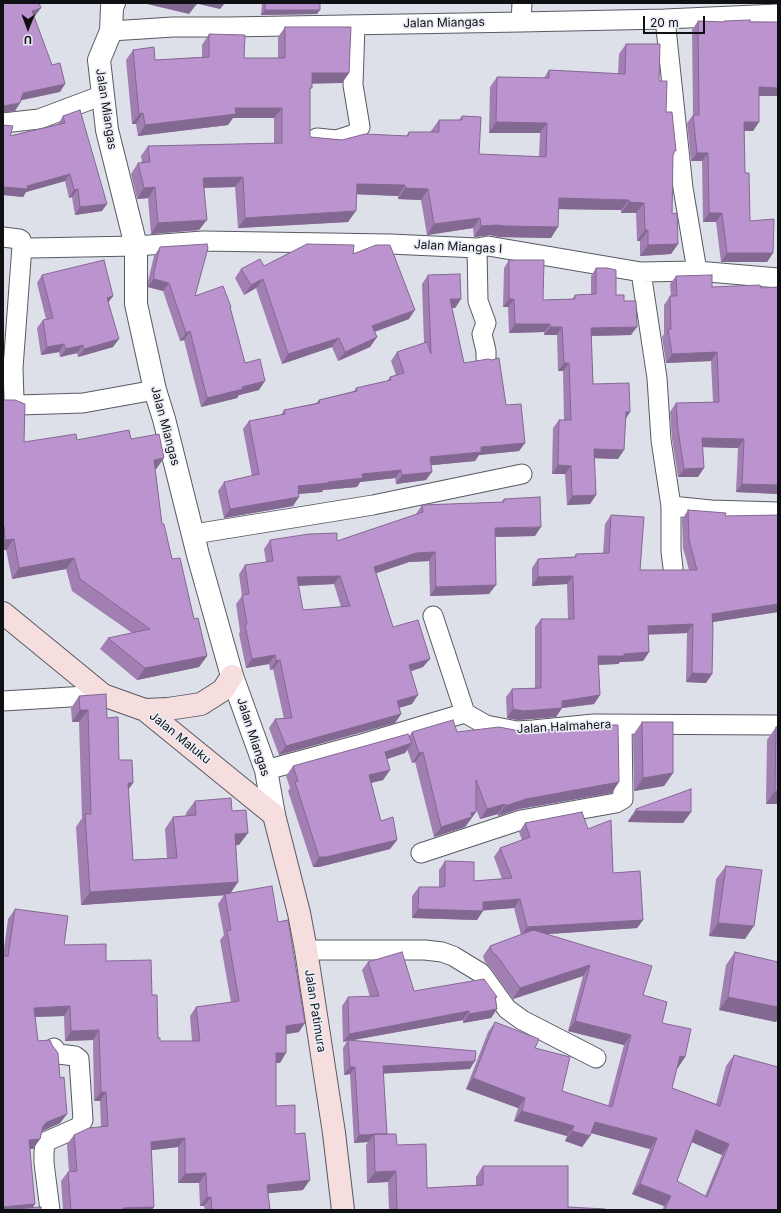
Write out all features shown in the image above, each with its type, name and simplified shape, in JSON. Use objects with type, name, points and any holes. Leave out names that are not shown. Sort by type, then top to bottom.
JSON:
[{"type":"main road","name":"Jalan Maluku","points":[[3,613],[103,695],[145,710],[274,816]]},
{"type":"main road","points":[[145,710],[168,709],[201,704],[223,690],[232,676]]},
{"type":"main road","name":"Jalan Patimura","points":[[274,816],[299,913],[306,950],[334,1133],[343,1210]]},
{"type":"street","name":"Jalan Miangas","points":[[114,3],[112,7],[111,30],[99,60],[107,130],[136,246],[136,304],[155,390],[194,534],[198,555],[232,676],[266,770],[274,816]]},
{"type":"street","points":[[521,22],[522,3]]},
{"type":"street","name":"Jalan Miangas","points":[[111,30],[173,27],[665,19],[757,9],[778,14]]},
{"type":"street","points":[[665,19],[683,188],[697,271]]},
{"type":"street","points":[[317,138],[336,140],[355,134],[360,127],[353,84],[355,25]]},
{"type":"street","points":[[3,123],[39,118],[103,95]]},
{"type":"street","points":[[3,237],[19,239],[21,240],[22,246],[8,368],[15,403],[19,405],[83,403],[155,390]]},
{"type":"street","name":"Jalan Miangas I","points":[[22,246],[31,248],[136,246],[203,241],[390,244],[477,248],[488,246],[641,272],[697,271],[778,278]]},
{"type":"street","points":[[477,248],[478,301],[486,323],[482,334],[486,358]]},
{"type":"street","points":[[641,272],[656,378],[661,440],[671,506],[671,551],[673,568]]},
{"type":"street","points":[[194,534],[374,505],[522,474]]},
{"type":"street","points":[[671,506],[711,510],[778,512]]},
{"type":"street","points":[[266,770],[466,713],[433,616]]},
{"type":"street","points":[[3,700],[103,695]]},
{"type":"street","name":"Jalan Halmahera","points":[[466,713],[486,725],[517,731],[594,724],[778,725]]},
{"type":"street","points":[[421,853],[521,820],[616,802],[623,798],[622,724]]},
{"type":"street","points":[[306,950],[425,950],[442,952],[453,956],[481,973],[507,1009],[522,1020],[596,1058]]},
{"type":"street","points":[[50,1210],[44,1163],[45,1142],[79,1127],[83,1120],[80,1059],[75,1056],[58,1054],[54,1048]]},
{"type":"building","points":[[3,3],[39,3],[41,8],[32,11],[52,65],[60,63],[65,84],[23,93],[20,103],[3,106]]},
{"type":"building","points":[[265,3],[320,3],[320,10],[265,10]]},
{"type":"building","points":[[750,20],[750,22],[778,22],[778,88],[759,87],[759,122],[744,122],[745,173],[749,173],[750,221],[774,219],[773,253],[727,253],[722,213],[709,213],[708,153],[697,153],[693,115],[699,115],[698,21],[724,22]]},
{"type":"building","points":[[285,27],[351,27],[349,73],[312,73],[312,88],[310,88],[310,137],[342,140],[365,134],[408,136],[409,132],[439,132],[439,120],[462,120],[462,116],[481,117],[479,154],[546,157],[547,123],[496,122],[497,77],[549,78],[549,70],[625,74],[626,44],[660,44],[659,81],[667,81],[666,112],[672,112],[676,151],[674,151],[673,154],[672,214],[677,213],[678,244],[648,245],[648,230],[645,230],[644,203],[629,202],[629,200],[559,198],[558,227],[497,225],[481,226],[480,218],[434,224],[428,189],[405,188],[405,185],[357,184],[356,211],[245,218],[243,177],[203,178],[207,220],[158,223],[155,187],[144,188],[138,163],[150,162],[148,146],[282,143],[282,108],[235,108],[236,114],[145,125],[143,113],[139,114],[133,50],[154,47],[155,60],[209,57],[209,34],[245,35],[244,58],[285,58]]},
{"type":"building","points":[[80,110],[107,204],[80,207],[78,189],[74,190],[70,174],[27,186],[28,189],[3,187],[3,125],[13,126],[10,136],[65,123],[63,116]]},
{"type":"building","points":[[207,244],[208,248],[195,296],[223,286],[231,307],[245,363],[260,359],[265,381],[242,387],[243,389],[207,398],[190,331],[186,333],[169,283],[154,279],[154,272],[160,247]]},
{"type":"building","points":[[307,244],[354,245],[353,254],[376,245],[390,245],[415,310],[372,326],[377,337],[345,352],[339,338],[288,354],[263,279],[251,285],[241,269],[260,259],[264,266]]},
{"type":"building","points":[[104,260],[113,296],[107,298],[119,339],[84,349],[83,345],[66,349],[64,344],[47,347],[43,320],[53,318],[42,275]]},
{"type":"building","points":[[509,260],[544,260],[543,300],[575,299],[575,295],[596,294],[596,268],[607,268],[616,270],[616,295],[624,295],[624,301],[636,301],[637,327],[591,328],[593,384],[629,383],[630,412],[626,412],[624,450],[594,449],[596,495],[572,496],[571,466],[558,465],[559,420],[571,420],[569,363],[564,363],[562,327],[550,327],[550,324],[515,324],[514,299],[509,299]]},
{"type":"building","points":[[460,274],[461,299],[450,299],[464,363],[499,358],[506,405],[521,404],[525,443],[481,447],[481,452],[430,457],[432,472],[402,475],[401,470],[362,474],[363,478],[298,486],[299,497],[230,509],[224,482],[259,474],[249,421],[285,414],[284,410],[320,403],[319,400],[357,391],[356,388],[391,380],[390,377],[404,373],[397,352],[427,342],[431,354],[428,275]]},
{"type":"building","points":[[712,275],[712,287],[760,285],[761,288],[778,287],[778,485],[742,484],[744,439],[702,438],[704,468],[684,469],[678,430],[676,403],[719,402],[717,352],[672,354],[668,329],[671,329],[670,296],[677,296],[676,276]]},
{"type":"building","points":[[3,400],[15,400],[25,404],[24,442],[76,434],[77,440],[129,430],[131,439],[159,434],[164,458],[154,460],[162,524],[164,524],[172,559],[180,558],[194,619],[198,618],[207,656],[145,668],[108,638],[150,629],[80,579],[74,558],[19,568],[14,539],[5,540],[3,526]]},
{"type":"building","points":[[540,497],[541,527],[495,528],[496,585],[436,587],[435,552],[416,553],[374,567],[393,627],[418,620],[430,659],[409,665],[418,695],[397,701],[401,714],[286,746],[275,719],[292,718],[280,660],[276,661],[275,655],[252,659],[245,625],[247,624],[242,595],[249,594],[245,565],[273,561],[270,540],[309,534],[337,533],[337,541],[423,512],[422,505],[504,502],[504,499]],"holes":[[[340,576],[350,606],[303,610],[297,577]]]},
{"type":"building","points":[[688,510],[726,513],[725,516],[778,515],[778,604],[712,614],[712,674],[692,673],[693,624],[648,626],[649,652],[624,654],[624,656],[598,656],[600,695],[562,701],[562,708],[524,711],[513,709],[512,689],[541,688],[541,619],[574,619],[573,576],[538,577],[538,559],[576,557],[576,554],[609,553],[611,515],[644,517],[640,570],[697,570],[689,540]]},
{"type":"building","points":[[106,694],[107,718],[118,717],[119,760],[132,760],[133,783],[128,783],[133,860],[177,858],[173,817],[196,815],[195,801],[231,798],[232,811],[246,810],[248,833],[235,834],[238,882],[90,892],[85,814],[91,814],[88,710],[80,710],[79,696]]},
{"type":"building","points":[[453,720],[457,732],[499,727],[525,732],[564,728],[565,731],[603,725],[618,725],[619,782],[526,799],[505,806],[505,804],[487,809],[476,780],[476,812],[471,813],[472,817],[441,827],[423,752],[419,753],[412,732]]},
{"type":"building","points":[[642,722],[673,722],[673,773],[643,778]]},
{"type":"building","points":[[776,727],[778,727],[778,791],[775,791]]},
{"type":"building","points":[[408,734],[412,743],[385,752],[390,770],[369,775],[381,821],[393,817],[397,840],[326,857],[319,857],[295,782],[298,781],[293,766]]},
{"type":"building","points":[[691,789],[691,812],[636,811],[636,809]]},
{"type":"building","points":[[582,812],[588,829],[611,820],[613,873],[640,871],[643,920],[527,927],[520,899],[483,902],[483,911],[418,909],[419,887],[445,886],[445,861],[474,862],[474,881],[512,878],[500,848],[530,837],[525,823]]},
{"type":"building","points":[[726,866],[762,870],[754,926],[718,923]]},
{"type":"building","points":[[272,886],[278,922],[288,920],[305,1023],[286,1026],[286,1053],[276,1053],[276,1106],[295,1105],[295,1134],[305,1133],[310,1180],[267,1185],[270,1210],[212,1210],[211,1197],[207,1197],[206,1173],[185,1174],[185,1138],[151,1142],[154,1207],[123,1208],[123,1210],[71,1210],[68,1172],[77,1171],[74,1135],[89,1128],[108,1126],[106,1092],[101,1092],[99,1030],[71,1031],[70,1006],[34,1008],[38,1041],[50,1040],[58,1053],[60,1078],[64,1077],[67,1114],[47,1122],[43,1126],[40,1139],[29,1140],[35,1204],[3,1207],[3,956],[8,956],[15,909],[68,916],[64,945],[106,944],[106,961],[151,960],[152,995],[157,995],[158,1038],[160,1038],[160,1041],[200,1041],[196,1007],[239,1001],[227,931],[231,930],[225,894]]},
{"type":"building","points":[[533,930],[652,966],[643,995],[667,1002],[662,1023],[691,1029],[685,1057],[680,1056],[672,1088],[720,1106],[734,1055],[778,1067],[778,1210],[664,1210],[671,1196],[640,1184],[657,1138],[595,1122],[590,1136],[572,1131],[574,1126],[522,1111],[525,1098],[473,1078],[495,1022],[539,1039],[535,1048],[570,1057],[562,1091],[612,1107],[631,1035],[575,1021],[590,965],[520,988],[497,956],[492,952],[490,946]],"holes":[[[696,1130],[729,1144],[707,1197],[677,1181]]]},
{"type":"building","points":[[402,952],[414,991],[484,979],[497,997],[495,997],[497,1009],[469,1014],[469,1011],[349,1034],[348,997],[379,996],[368,962]]},
{"type":"building","points":[[735,952],[778,962],[778,1007],[728,997]]},
{"type":"building","points":[[348,1040],[476,1051],[475,1061],[383,1066],[387,1134],[359,1135],[355,1067],[350,1067]]},
{"type":"building","points":[[374,1134],[396,1134],[397,1145],[426,1144],[427,1188],[483,1185],[483,1166],[568,1166],[568,1207],[605,1210],[397,1210],[396,1171],[375,1172]]},
{"type":"building","points":[[41,1207],[41,1210],[25,1210],[25,1208]]}]
